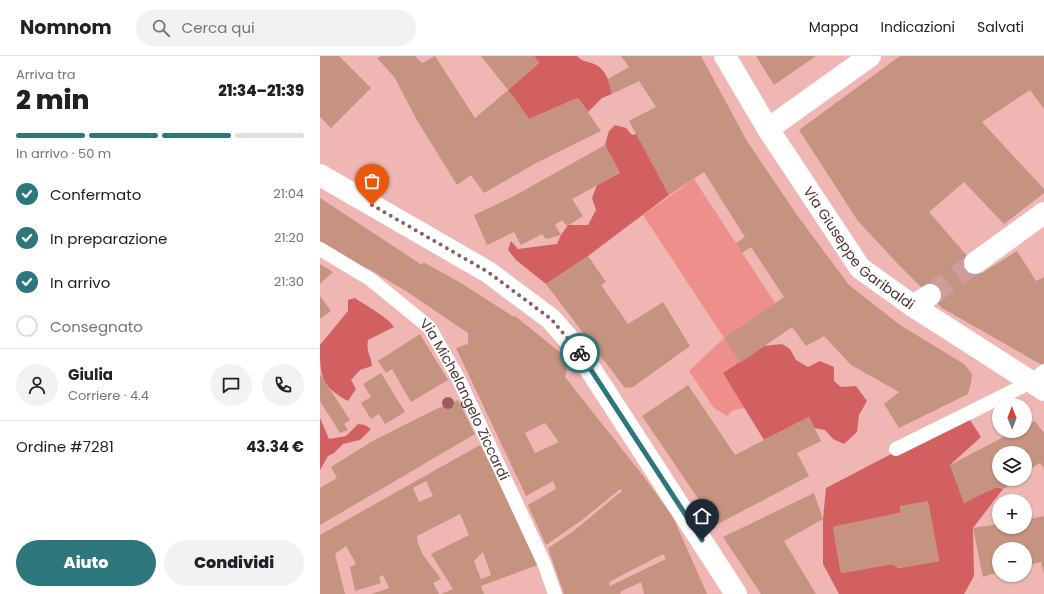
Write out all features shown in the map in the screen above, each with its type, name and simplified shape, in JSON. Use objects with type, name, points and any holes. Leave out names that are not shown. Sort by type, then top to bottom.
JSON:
[{"type":"street","name":"Via Giuseppe Garibaldi","points":[[725,56],[768,129],[860,268],[921,301],[1040,381]]},
{"type":"street","points":[[768,129],[870,56]]},
{"type":"street","points":[[320,175],[488,272],[551,319],[578,350],[736,594]]},
{"type":"street","points":[[975,263],[1044,213]]},
{"type":"lane","name":"Via Michelangelo Ziccardi","points":[[320,249],[370,279],[429,327],[458,378],[544,563],[555,594]]},
{"type":"lane","points":[[896,449],[1040,381]]},
{"type":"shaded area","points":[[534,56],[577,56],[582,60],[596,65],[606,75],[612,94],[602,98],[588,112],[578,98],[529,119],[508,90],[539,63]]},
{"type":"shaded area","points":[[615,125],[626,128],[632,135],[637,134],[669,195],[588,256],[546,284],[516,260],[508,250],[511,241],[518,249],[557,244],[568,225],[588,225],[596,210],[592,198],[597,185],[620,173],[605,145],[609,131]]},
{"type":"shaded area","points":[[694,179],[775,303],[724,338],[643,215]]},
{"type":"shaded area","points":[[355,298],[382,316],[394,327],[368,340],[368,348],[372,366],[360,370],[351,380],[356,389],[348,401],[332,390],[324,379],[320,364],[320,345],[348,311],[348,300]]},
{"type":"shaded area","points":[[724,338],[740,363],[724,373],[745,408],[733,410],[727,416],[714,408],[689,371]]},
{"type":"shaded area","points":[[782,344],[790,349],[796,360],[808,367],[820,361],[834,367],[834,381],[841,387],[856,386],[867,401],[859,415],[857,432],[844,444],[833,439],[825,430],[814,428],[809,417],[764,440],[723,373],[764,346]]},
{"type":"shaded area","points":[[320,418],[329,439],[346,436],[358,424],[365,425],[371,429],[360,440],[343,444],[334,453],[328,456],[320,470]]},
{"type":"shaded area","points":[[970,420],[981,437],[950,465],[964,502],[997,487],[1003,489],[999,494],[992,494],[992,503],[973,528],[974,576],[964,594],[839,594],[823,564],[823,519],[826,488],[895,452]],"holes":[[[928,502],[939,561],[899,568],[892,564],[841,573],[833,527],[900,513]]]},
{"type":"building","points":[[320,56],[339,56],[371,88],[331,128],[320,117]]},
{"type":"building","points":[[381,56],[415,56],[422,63],[435,56],[475,118],[508,90],[529,119],[578,98],[601,131],[536,163],[484,193],[471,175],[457,185],[415,117],[395,78],[377,58]]},
{"type":"building","points":[[481,56],[534,56],[539,63],[508,90]]},
{"type":"building","points":[[621,56],[701,56],[747,141],[797,215],[849,285],[900,325],[964,364],[972,374],[968,394],[899,428],[884,404],[899,392],[851,365],[824,336],[806,346],[792,327],[740,363],[724,338],[784,297],[751,247],[742,253],[736,243],[745,237],[704,172],[669,195],[629,121],[656,107],[639,81],[612,94],[608,79],[629,67]]},
{"type":"building","points":[[756,56],[816,56],[774,85]]},
{"type":"building","points":[[900,56],[1044,56],[1044,109],[1030,90],[982,122],[1044,189],[1044,193],[1004,224],[964,182],[929,212],[982,273],[1017,251],[1036,281],[1044,277],[1044,363],[1042,365],[942,308],[858,221],[799,130]]},
{"type":"building","points":[[605,145],[620,173],[572,199],[583,216],[567,226],[562,220],[555,225],[561,235],[546,239],[542,234],[521,245],[514,232],[487,245],[474,215],[514,196]]},
{"type":"building","points":[[320,198],[422,265],[423,262],[461,283],[514,317],[515,316],[562,354],[561,355],[567,360],[568,366],[565,377],[644,477],[673,517],[707,594],[644,594],[641,582],[620,592],[621,594],[564,594],[548,548],[571,533],[622,491],[620,489],[582,520],[546,545],[528,505],[556,489],[553,481],[526,496],[456,348],[468,344],[468,333],[406,291],[320,241]],"holes":[[[545,423],[559,442],[535,453],[525,433]],[[663,554],[666,559],[610,586],[609,582]]]},
{"type":"building","points":[[588,256],[606,282],[601,285],[628,324],[663,302],[690,346],[633,387],[625,388],[546,284]]},
{"type":"building","points":[[320,264],[333,272],[320,284]]},
{"type":"building","points":[[320,296],[331,311],[320,319]]},
{"type":"building","points":[[420,334],[448,380],[411,402],[392,369],[386,373],[378,361]]},
{"type":"building","points":[[381,373],[405,412],[385,424],[379,414],[371,419],[361,403],[371,397],[363,384]]},
{"type":"building","points":[[320,374],[350,420],[344,424],[348,430],[340,433],[320,401]]},
{"type":"building","points":[[688,385],[735,455],[809,417],[821,441],[797,453],[809,476],[716,525],[642,416]]},
{"type":"building","points":[[458,400],[475,434],[320,525],[320,488],[337,478],[331,467],[371,442],[432,411]]},
{"type":"building","points":[[1035,421],[1044,433],[1044,468],[1040,463],[1032,468],[1032,446],[992,446],[992,486],[1009,486],[1003,489],[997,487],[964,503],[950,465],[1002,438],[1032,438],[1032,422]]},
{"type":"building","points":[[480,445],[509,499],[538,565],[481,586],[484,594],[441,594],[453,589],[431,554],[469,535],[460,514],[417,536],[418,544],[423,555],[441,579],[433,583],[439,594],[371,594],[389,588],[383,575],[379,577],[381,583],[355,591],[350,567],[356,564],[346,546],[335,554],[345,594],[320,594],[320,535]],"holes":[[[426,481],[433,496],[419,502],[413,488]],[[483,552],[491,575],[481,579],[474,561]]]},
{"type":"building","points":[[814,493],[823,519],[784,541],[816,594],[761,594],[723,537]]},
{"type":"building","points":[[928,501],[939,561],[899,568],[892,564],[841,573],[833,527],[900,513],[900,506]]},
{"type":"building","points":[[1044,516],[1044,574],[1041,562],[1032,564],[1032,542],[992,542],[992,574],[983,577],[973,528],[992,525],[992,534],[1032,534],[1032,519]]},
{"type":"tunnel","points":[[930,295],[975,263]]},
{"type":"way so far","points":[[372,205],[488,272],[551,319],[580,353]]},
{"type":"route","points":[[580,353],[622,420],[702,540]]}]
